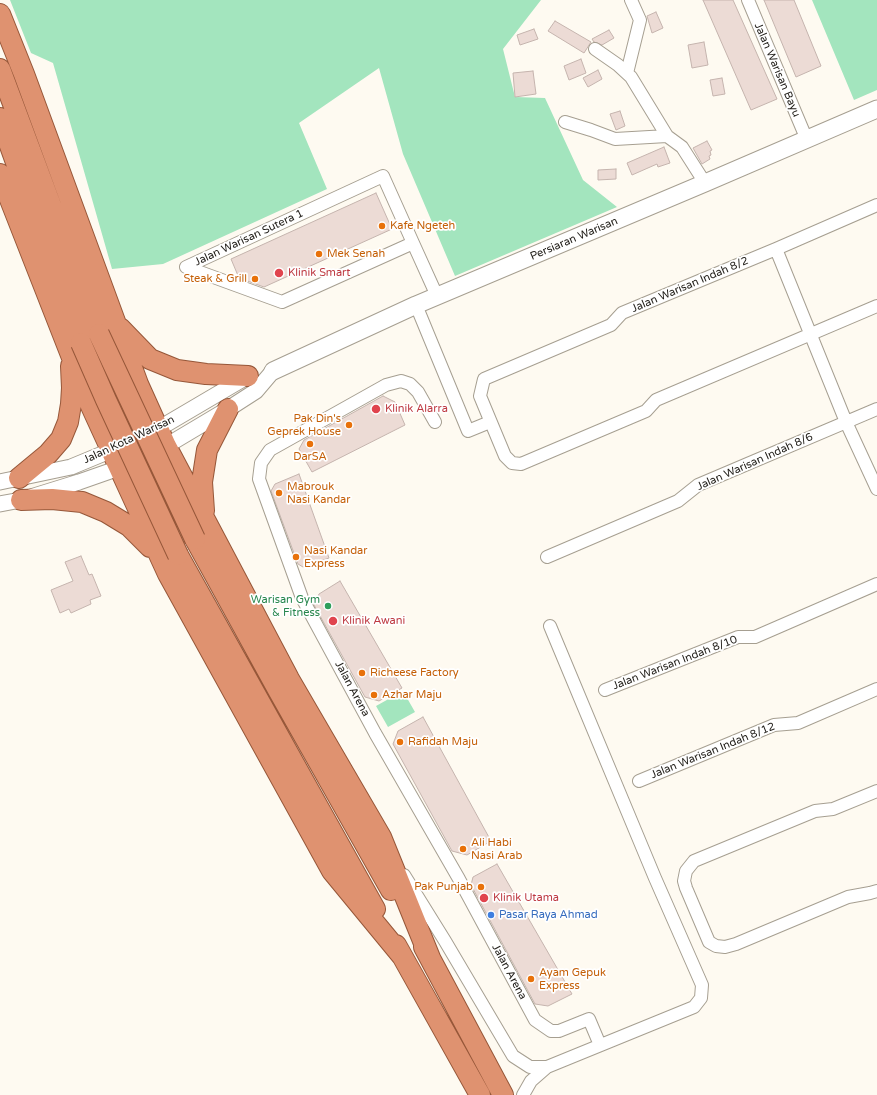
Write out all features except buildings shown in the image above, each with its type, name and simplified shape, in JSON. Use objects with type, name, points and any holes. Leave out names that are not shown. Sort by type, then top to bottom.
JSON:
[{"type":"highway","points":[[0,14],[24,74],[110,311],[138,384],[162,437],[289,679],[381,837],[430,958]]},
{"type":"highway","points":[[0,69],[83,343],[91,406],[168,574],[332,871],[402,956]]},
{"type":"highway","points":[[0,118],[83,343],[106,400],[178,555],[480,1095]]},
{"type":"highway","points":[[0,174],[83,343],[195,539],[278,690],[430,958],[503,1095]]},
{"type":"highway","points":[[110,311],[122,331],[150,359],[176,370],[206,374],[248,376]]},
{"type":"highway","points":[[19,478],[55,447],[61,439],[68,422],[72,388],[83,343]]},
{"type":"highway","points":[[91,406],[112,419],[125,415],[137,407],[138,384]]},
{"type":"highway","points":[[204,516],[202,482],[207,450],[228,409]]},
{"type":"highway","points":[[143,519],[140,503],[143,491],[156,482],[170,478],[179,481],[191,494]]},
{"type":"highway","points":[[21,500],[52,499],[82,502],[106,512],[129,526],[146,542],[168,574]]},
{"type":"main road","name":"Persiaran Warisan","points":[[273,371],[416,305],[877,109]]},
{"type":"street","points":[[627,74],[640,20],[631,0]]},
{"type":"street","name":"Jalan Warisan Bayu","points":[[748,0],[807,140]]},
{"type":"street","points":[[595,49],[618,65],[631,77],[667,136],[682,148],[705,183]]},
{"type":"street","points":[[565,122],[615,139],[667,136]]},
{"type":"street","name":"Jalan Warisan Sutera 1","points":[[413,243],[282,302],[186,267],[383,176],[437,296]]},
{"type":"street","name":"Jalan Warisan Indah 8/2","points":[[490,422],[480,396],[484,379],[610,325],[622,313],[877,205]]},
{"type":"street","points":[[776,249],[846,422],[877,489]]},
{"type":"street","points":[[416,305],[468,431],[490,422],[505,456],[512,463],[521,464],[646,411],[656,400],[877,306]]},
{"type":"street","points":[[116,459],[162,437],[228,409],[256,391],[273,371]]},
{"type":"street","name":"Jalan Kota Warisan","points":[[162,437],[248,376],[273,371]]},
{"type":"street","name":"Jalan Arena","points":[[436,422],[418,392],[410,384],[401,381],[386,385],[270,450],[261,463],[259,479],[302,598],[375,733],[459,879],[535,1020],[551,1031],[559,1031],[589,1019],[600,1045]]},
{"type":"street","name":"Jalan Warisan Indah 8/6","points":[[547,557],[678,501],[698,485],[877,409]]},
{"type":"street","name":"Jalan Kota Warisan","points":[[0,482],[116,459]]},
{"type":"street","name":"Jalan Kota Warisan","points":[[0,504],[21,500],[79,482],[116,459]]},
{"type":"street","name":"Jalan Warisan Indah 8/10","points":[[605,690],[738,637],[755,637],[877,584]]},
{"type":"street","points":[[523,1095],[531,1081],[547,1067],[694,1007],[701,998],[702,986],[655,878],[550,626]]},
{"type":"street","name":"Jalan Warisan Indah 8/12","points":[[639,781],[774,725],[798,723],[877,689]]},
{"type":"street","points":[[877,791],[833,809],[815,811],[694,861],[686,871],[684,881],[688,895],[709,942],[716,946],[725,947],[736,944],[848,897],[877,891]]},
{"type":"street","points":[[381,837],[513,1056],[530,1067],[547,1067]]},
{"type":"green space","points":[[10,0],[541,0],[503,49],[515,97],[545,98],[583,180],[617,207],[455,276],[403,154],[379,68],[299,123],[327,189],[163,264],[112,269],[53,63],[31,53]]},
{"type":"green space","points":[[812,0],[877,0],[877,90],[854,100]]},
{"type":"green space","points":[[403,691],[415,712],[388,727],[376,706]]},
{"type":"place","name":"Kafe Ngeteh","points":[[382,226]]},
{"type":"place","name":"Mek Senah","points":[[319,254]]},
{"type":"place","name":"Klinik Smart","points":[[279,273]]},
{"type":"place","name":"Steak & Grill","points":[[255,279]]},
{"type":"place","name":"Klinik Alarra","points":[[376,409]]},
{"type":"place","name":"Pak Din's Geprek House","points":[[349,425]]},
{"type":"place","name":"DarSA","points":[[310,444]]},
{"type":"place","name":"Mabrouk Nasi Kandar","points":[[279,493]]},
{"type":"place","name":"Nasi Kandar Express","points":[[296,557]]},
{"type":"place","name":"Warisan Gym & Fitness","points":[[328,606]]},
{"type":"place","name":"Klinik Awani","points":[[333,621]]},
{"type":"place","name":"Richeese Factory","points":[[362,673]]},
{"type":"place","name":"Azhar Maju","points":[[374,695]]},
{"type":"place","name":"Rafidah Maju","points":[[400,742]]},
{"type":"place","name":"Ali Habi Nasi Arab","points":[[463,849]]},
{"type":"place","name":"Pak Punjab","points":[[481,887]]},
{"type":"place","name":"Klinik Utama","points":[[484,898]]},
{"type":"place","name":"Pasar Raya Ahmad","points":[[491,915]]},
{"type":"place","name":"Ayam Gepuk Express","points":[[531,979]]}]
